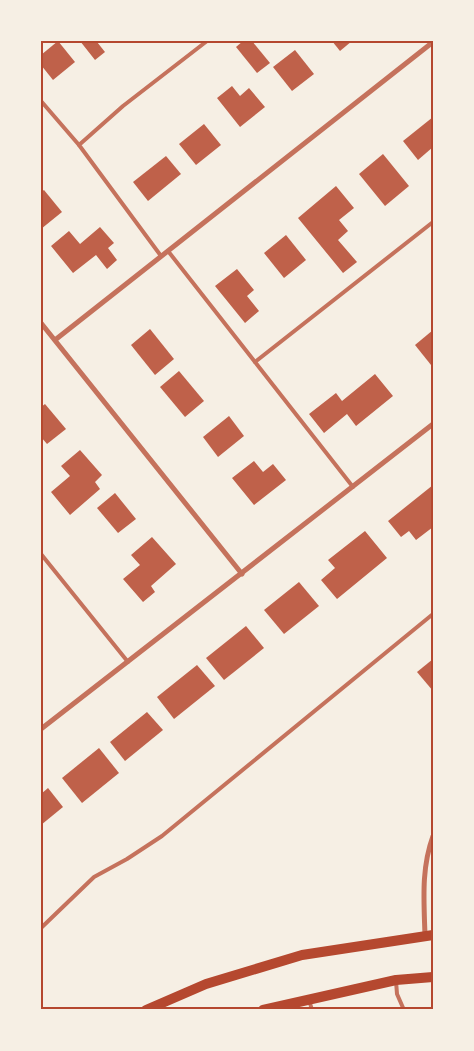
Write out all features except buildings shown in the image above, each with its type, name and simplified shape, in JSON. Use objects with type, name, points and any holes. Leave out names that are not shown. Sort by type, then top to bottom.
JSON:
[{"type":"main road","points":[[146,1010],[206,984],[302,955],[429,935]]},
{"type":"main road","points":[[263,1010],[396,980],[433,977]]},
{"type":"street","points":[[55,340],[433,42]]},
{"type":"street","points":[[41,323],[242,574]]},
{"type":"street","points":[[41,729],[433,424]]},
{"type":"street","points":[[429,935],[423,881],[426,853],[433,836]]},
{"type":"lane","points":[[78,145],[123,106],[207,41]]},
{"type":"lane","points":[[41,101],[78,145],[161,256]]},
{"type":"lane","points":[[255,362],[433,222]]},
{"type":"lane","points":[[168,251],[353,487]]},
{"type":"lane","points":[[41,554],[128,662]]},
{"type":"lane","points":[[41,928],[94,877],[127,860],[162,836],[433,614]]},
{"type":"lane","points":[[396,980],[396,994],[404,1010]]},
{"type":"lane","points":[[308,999],[312,1010]]}]
